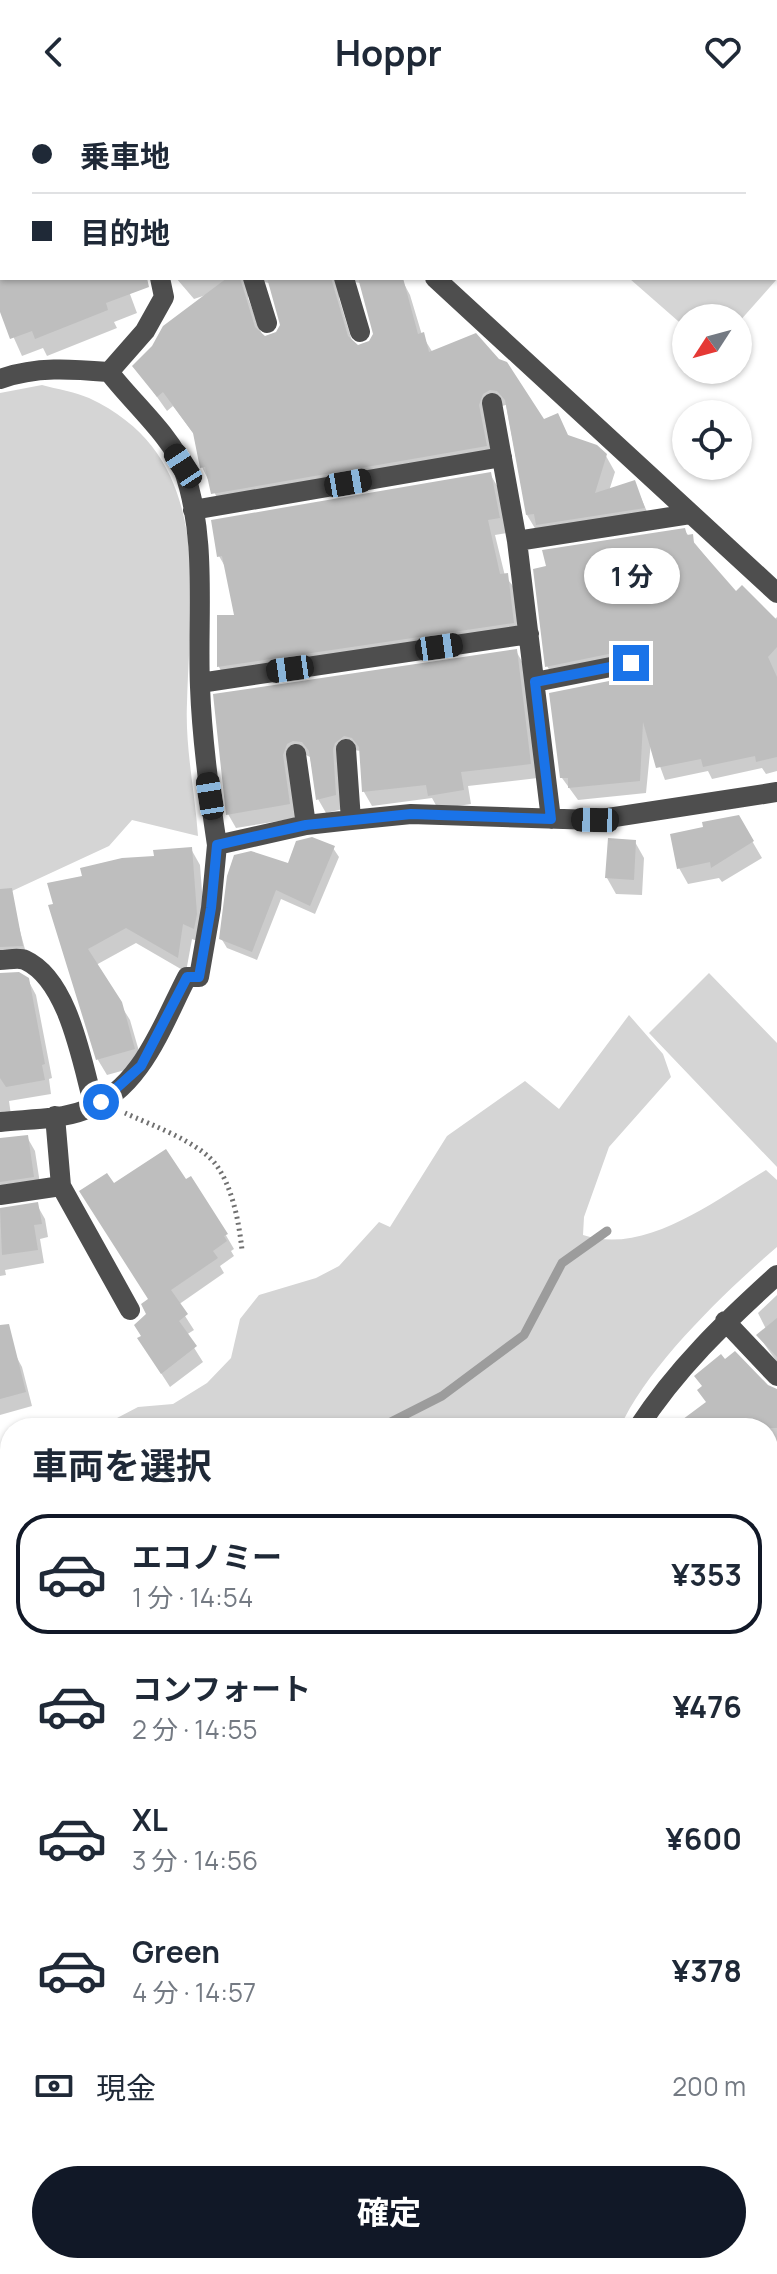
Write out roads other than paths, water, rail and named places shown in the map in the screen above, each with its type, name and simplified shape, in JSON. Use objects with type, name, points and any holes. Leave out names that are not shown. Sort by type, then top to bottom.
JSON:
[{"type":"street","points":[[109,372],[145,331],[164,297],[160,280]]},
{"type":"street","points":[[254,280],[267,323]]},
{"type":"street","points":[[345,280],[360,332]]},
{"type":"street","points":[[437,280],[777,593]]},
{"type":"street","points":[[0,379],[17,373],[62,368],[109,372],[132,404],[161,432],[183,466],[193,510],[201,589],[202,746],[217,845],[211,908],[199,977],[187,977],[141,1066],[98,1104],[55,1116],[0,1122]]},
{"type":"street","points":[[492,403],[517,541],[551,819]]},
{"type":"street","points":[[193,510],[502,457]]},
{"type":"street","points":[[517,541],[690,514]]},
{"type":"street","points":[[200,683],[529,634]]},
{"type":"street","points":[[535,682],[631,663]]},
{"type":"street","points":[[346,749],[351,820]]},
{"type":"street","points":[[296,754],[306,825]]},
{"type":"street","points":[[217,845],[306,825],[411,814],[595,820],[777,792]]},
{"type":"street","points":[[0,960],[22,958],[45,973],[66,1011],[98,1104]]},
{"type":"street","points":[[55,1116],[61,1186],[130,1310]]},
{"type":"street","points":[[0,1195],[61,1186]]},
{"type":"street","points":[[644,1418],[664,1388],[725,1321],[777,1275]]},
{"type":"street","points":[[725,1321],[777,1376]]},
{"type":"waterway","points":[[399,1418],[442,1396],[524,1335],[562,1263],[607,1231]]}]
